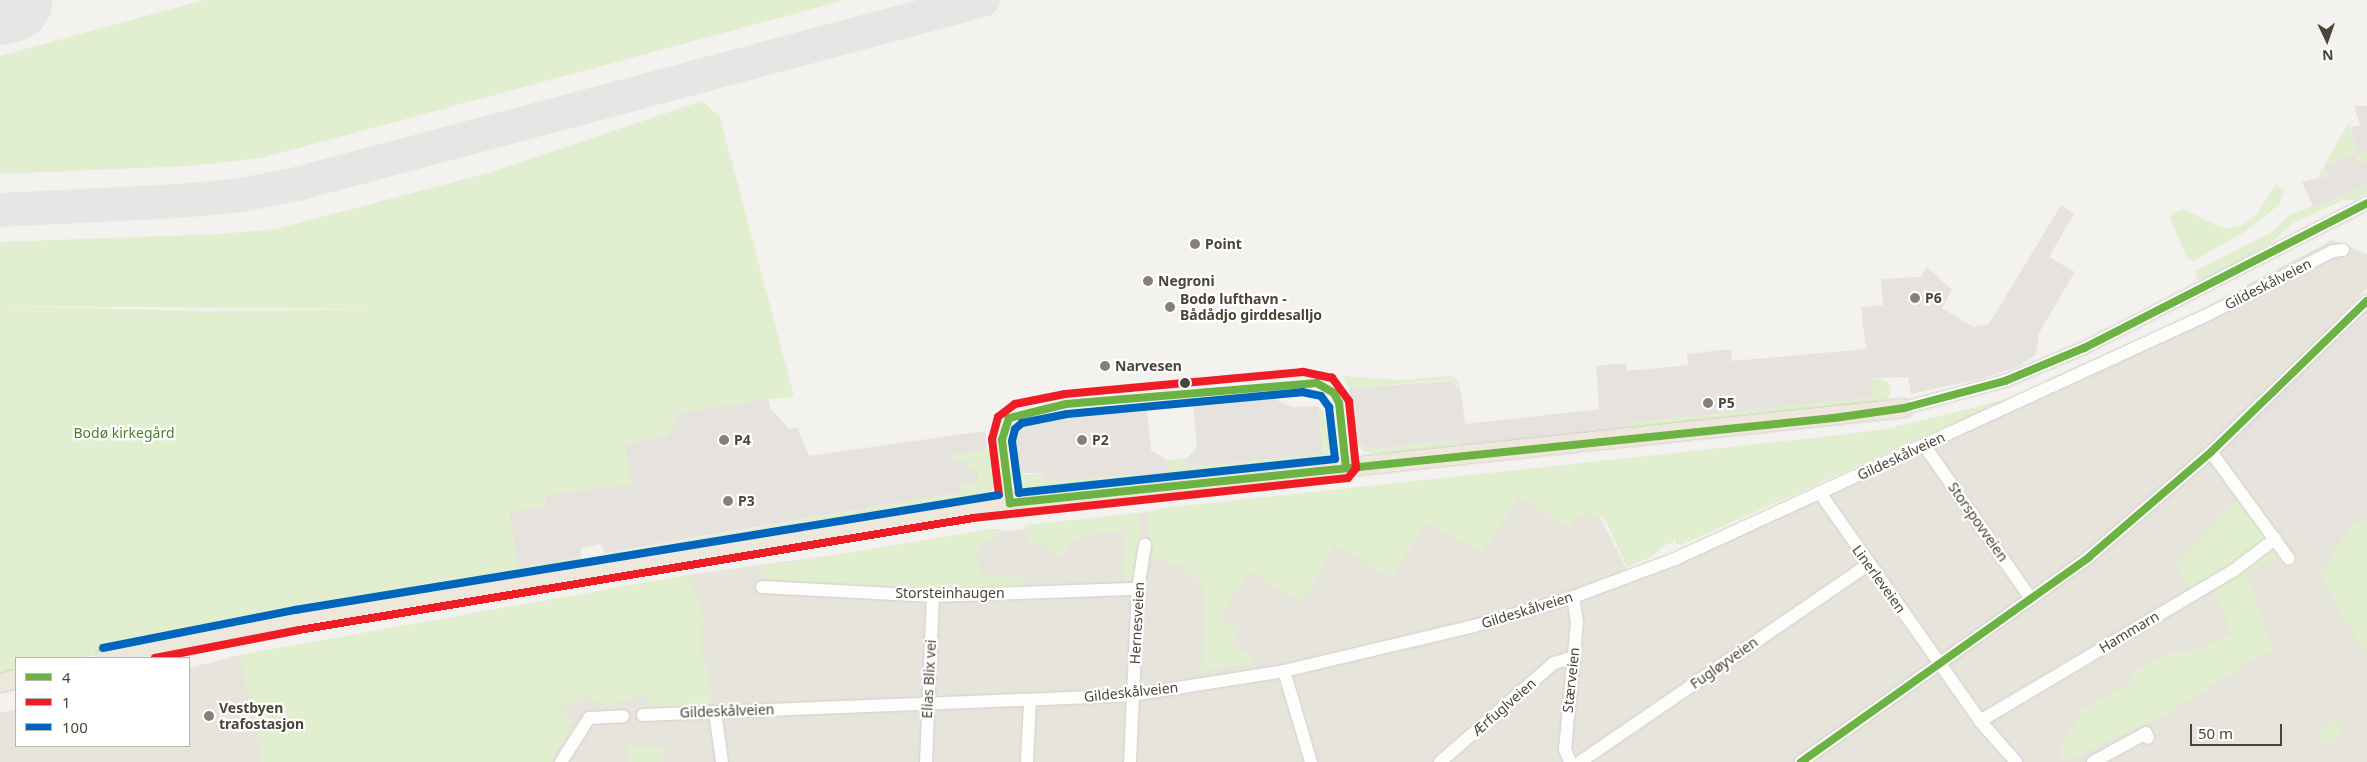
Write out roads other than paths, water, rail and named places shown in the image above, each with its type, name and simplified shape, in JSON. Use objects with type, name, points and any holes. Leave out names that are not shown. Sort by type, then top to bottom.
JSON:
[{"type":"highway","points":[[110,657],[315,617],[1010,503],[1904,408]]},
{"type":"highway","points":[[0,683],[15,680]]},
{"type":"street","points":[[1904,408],[2005,381],[2084,348],[2367,203]]},
{"type":"street","name":"Gildeskålveien","points":[[643,715],[1133,695],[1284,671],[1474,626],[1573,597],[1675,559],[2207,315],[2333,251],[2343,250]]},
{"type":"street","points":[[1801,762],[2031,599],[2142,513],[2211,452],[2367,301]]},
{"type":"street","name":"Storspovveien","points":[[1924,445],[2031,599]]},
{"type":"street","points":[[2211,452],[2289,559]]},
{"type":"street","name":"Linerleveien","points":[[1820,493],[1940,664]]},
{"type":"street","name":"Hammarn","points":[[1980,721],[2233,571],[2275,539]]},
{"type":"street","name":"Hernesveien","points":[[1130,762],[1138,590],[1141,555],[1145,545]]},
{"type":"street","name":"Fugløyveien","points":[[1580,762],[1868,564]]},
{"type":"street","name":"Storsteinhaugen","points":[[762,587],[934,596],[1138,590]]},
{"type":"street","name":"Elias Blix vei","points":[[926,762],[934,596]]},
{"type":"street","name":"Stærveien","points":[[1570,762],[1565,750],[1572,658],[1577,622],[1573,597]]},
{"type":"street","name":"Ærfuglveien","points":[[1440,762],[1554,664],[1572,658]]},
{"type":"street","points":[[1940,664],[1980,721],[2016,762]]},
{"type":"street","points":[[1284,671],[1311,762]]},
{"type":"street","points":[[1027,762],[1030,700]]},
{"type":"street","points":[[715,712],[722,762]]},
{"type":"street","points":[[561,762],[589,718],[623,716]]},
{"type":"street","points":[[2093,762],[2146,733],[2148,738]]},
{"type":"place","name":"Point","points":[[1195,244]]},
{"type":"place","name":"Negroni","points":[[1148,281]]},
{"type":"place","name":"P6","points":[[1915,298]]},
{"type":"place","name":"Bodø lufthavn - Bådådjo girddesalljo","points":[[1170,307]]},
{"type":"place","name":"Narvesen","points":[[1105,366]]},
{"type":"place","name":"P5","points":[[1708,403]]},
{"type":"place","name":"P4","points":[[724,440]]},
{"type":"place","name":"P2","points":[[1082,440]]},
{"type":"place","name":"P3","points":[[728,501]]},
{"type":"place","name":"Vestbyen trafostasjon","points":[[209,716]]},
{"type":"park label","name":"Bodø kirkegård","points":[[124,433]]}]
